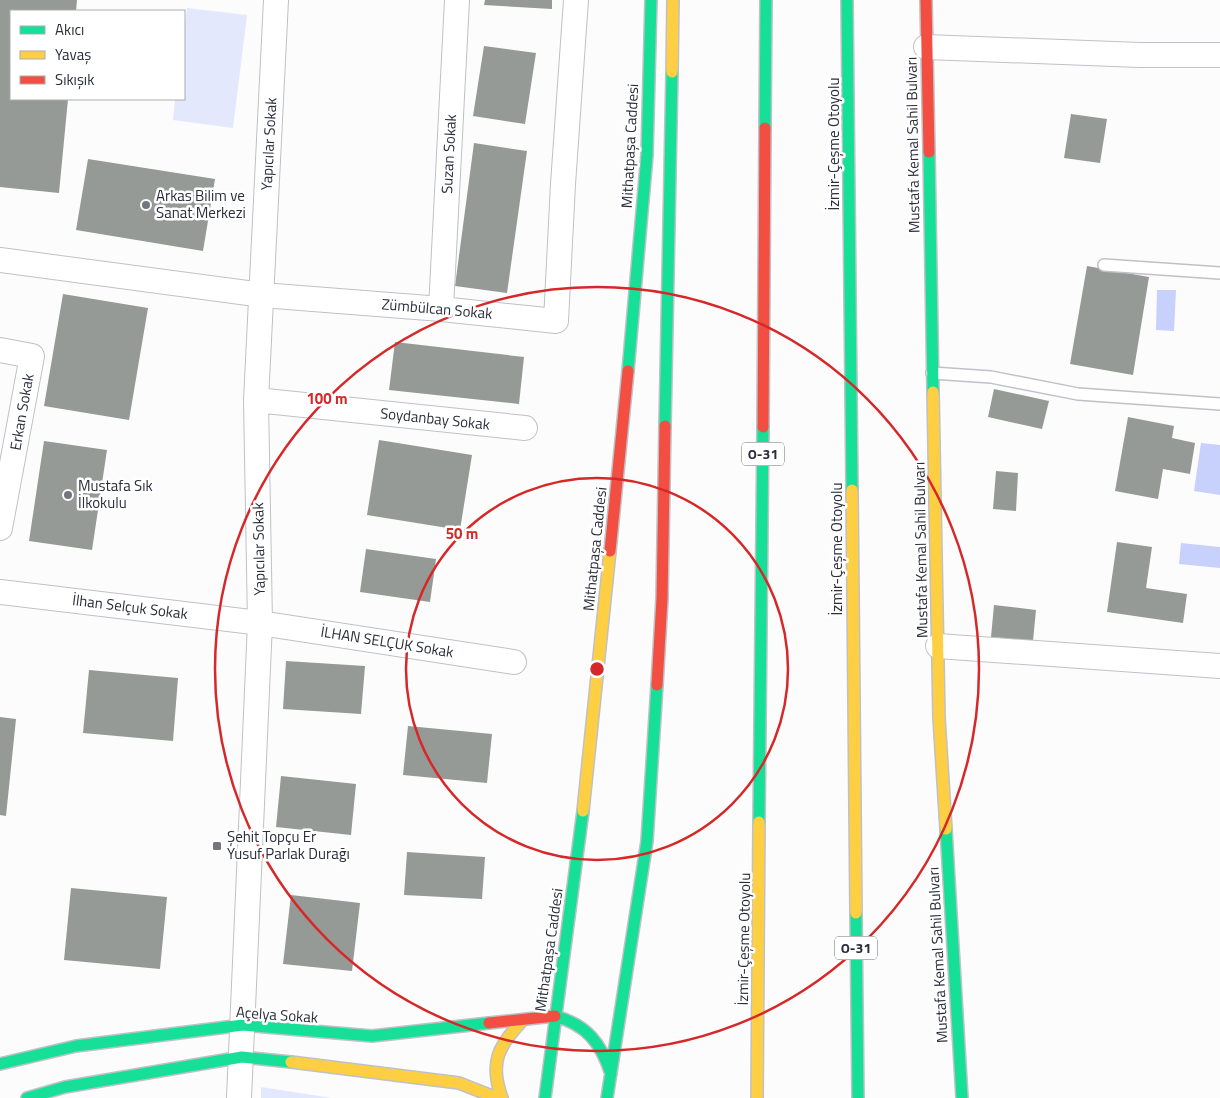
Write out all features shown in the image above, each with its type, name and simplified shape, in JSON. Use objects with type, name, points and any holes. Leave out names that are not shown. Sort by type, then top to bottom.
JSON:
[{"type":"main road","name":"Mithatpaşa Caddesi","points":[[545,1098],[586,785],[636,287],[647,155],[651,0]]},
{"type":"main road","points":[[606,1095],[611,1074],[647,841],[661,608],[673,0]]},
{"type":"main road","name":"İzmir-Çeşme Otoyolu","points":[[757,1098],[766,0]]},
{"type":"main road","name":"İzmir-Çeşme Otoyolu","points":[[847,0],[858,1098]]},
{"type":"main road","name":"Mustafa Kemal Sahil Bulvarı","points":[[926,0],[939,718],[962,1098]]},
{"type":"main road","name":"Açelya Sokak","points":[[0,1064],[76,1046],[243,1025],[372,1036],[555,1016]]},
{"type":"main road","points":[[555,1016],[572,1020],[587,1029],[606,1056],[611,1074]]},
{"type":"main road","points":[[502,1098],[496,1085],[495,1067],[498,1050],[507,1035],[523,1020]]},
{"type":"main road","points":[[27,1098],[66,1087],[242,1056],[432,1078],[465,1085],[497,1098]]},
{"type":"street","name":"Yapıcılar Sokak","points":[[239,1098],[260,623],[256,400],[276,0]]},
{"type":"street","name":"Suzan Sokak","points":[[440,309],[457,0]]},
{"type":"street","name":"Zümbülcan Sokak","points":[[0,260],[262,295],[440,309],[556,321],[563,184],[576,0]]},
{"type":"street","points":[[926,47],[1220,56]]},
{"type":"street","name":"Erkan Sokak","points":[[0,350],[32,356],[0,528]]},
{"type":"street","name":"Soydanbay Sokak","points":[[256,400],[525,428]]},
{"type":"street","name":"İlhan Selçuk Sokak","points":[[0,592],[260,623]]},
{"type":"street","name":"İLHAN SELÇUK Sokak","points":[[260,623],[514,662]]},
{"type":"street","points":[[938,646],[1220,666]]},
{"type":"lane","points":[[1104,264],[1220,273]]},
{"type":"lane","points":[[932,373],[991,377],[1078,394],[1220,404]]},
{"type":"shaded area","points":[[187,8],[247,15],[233,128],[173,120],[175,100],[185,100],[185,25]]},
{"type":"shaded area","points":[[261,1087],[332,1098],[261,1098]]},
{"type":"water","points":[[1157,290],[1176,290],[1174,331],[1156,330]]},
{"type":"water","points":[[1201,443],[1220,445],[1220,495],[1194,491]]},
{"type":"water","points":[[1181,543],[1220,547],[1220,568],[1179,564]]},
{"type":"building","points":[[0,0],[77,0],[76,10],[10,10],[10,100],[68,100],[59,193],[0,187]]},
{"type":"building","points":[[485,0],[552,0],[552,9],[484,5]]},
{"type":"building","points":[[484,46],[536,53],[525,124],[473,116]]},
{"type":"building","points":[[1071,114],[1107,119],[1100,163],[1064,158]]},
{"type":"building","points":[[474,143],[527,151],[507,293],[455,286]]},
{"type":"building","name":"Arkas Bilim ve Sanat Merkezi","points":[[88,159],[215,179],[203,251],[76,230]]},
{"type":"building","points":[[1087,266],[1149,277],[1133,375],[1070,364]]},
{"type":"building","points":[[63,294],[148,308],[129,420],[44,406]]},
{"type":"building","points":[[395,342],[524,357],[519,404],[389,390]]},
{"type":"building","points":[[994,389],[1049,401],[1042,429],[988,417]]},
{"type":"building","points":[[1128,417],[1174,426],[1172,438],[1195,443],[1190,474],[1163,469],[1158,499],[1115,491]]},
{"type":"building","points":[[379,440],[472,455],[460,530],[367,515]]},
{"type":"building","name":"Mustafa Sık İlkokulu","points":[[44,441],[107,450],[92,550],[29,541]]},
{"type":"building","points":[[996,471],[1018,473],[1016,511],[993,509]]},
{"type":"building","points":[[1117,542],[1152,547],[1146,588],[1187,594],[1183,623],[1107,612]]},
{"type":"building","points":[[366,549],[436,559],[430,602],[360,592]]},
{"type":"building","points":[[994,605],[1036,610],[1033,641],[991,637]]},
{"type":"building","points":[[286,661],[365,666],[361,714],[283,709]]},
{"type":"building","points":[[89,670],[178,678],[173,741],[83,733]]},
{"type":"building","points":[[0,717],[16,719],[6,816],[0,815]]},
{"type":"building","points":[[408,726],[492,734],[487,783],[403,775]]},
{"type":"building","points":[[281,776],[356,784],[351,835],[276,827]]},
{"type":"building","points":[[407,852],[485,857],[482,899],[404,895]]},
{"type":"building","points":[[71,888],[167,897],[160,969],[64,960]]},
{"type":"building","points":[[291,895],[360,903],[352,971],[283,964]]},
{"type":"traffic: fast","points":[[628,371],[647,155],[651,0]]},
{"type":"traffic: fast","points":[[765,128],[766,0]]},
{"type":"traffic: fast","points":[[847,0],[852,490]]},
{"type":"traffic: fast","points":[[665,426],[672,72]]},
{"type":"traffic: fast","points":[[929,152],[933,392]]},
{"type":"traffic: fast","points":[[759,822],[763,427]]},
{"type":"traffic: fast","points":[[607,1098],[647,841],[657,685]]},
{"type":"traffic: fast","points":[[545,1098],[583,811]]},
{"type":"traffic: fast","points":[[946,829],[962,1098]]},
{"type":"traffic: fast","points":[[856,913],[858,1098]]},
{"type":"traffic: fast","points":[[555,1016],[576,1024],[591,1037],[603,1053],[611,1074]]},
{"type":"traffic: fast","points":[[0,1064],[76,1046],[243,1025],[372,1036],[489,1023]]},
{"type":"traffic: fast","points":[[27,1098],[65,1087],[242,1057],[291,1062]]},
{"type":"traffic: slow","points":[[672,72],[673,0]]},
{"type":"traffic: slow","points":[[933,392],[939,718],[946,829]]},
{"type":"traffic: slow","points":[[852,490],[856,913]]},
{"type":"traffic: slow","points":[[583,811],[610,551]]},
{"type":"traffic: slow","points":[[757,1098],[759,822]]},
{"type":"traffic: slow","points":[[502,1098],[496,1075],[498,1056],[507,1038],[523,1020]]},
{"type":"traffic: slow","points":[[291,1062],[459,1083],[497,1098]]},
{"type":"traffic: jam","points":[[926,0],[929,152]]},
{"type":"traffic: jam","points":[[763,427],[765,128]]},
{"type":"traffic: jam","points":[[610,551],[628,371]]},
{"type":"traffic: jam","points":[[657,685],[662,599],[665,426]]},
{"type":"traffic: jam","points":[[489,1023],[555,1016]]},
{"type":"place","name":"Arkas Bilim ve Sanat Merkezi","points":[[146,205]]},
{"type":"place","name":"Mustafa Sık İlkokulu","points":[[68,495]]},
{"type":"place","name":"Şehit Topçu Er Yusuf Parlak Durağı","points":[[217,846]]}]
